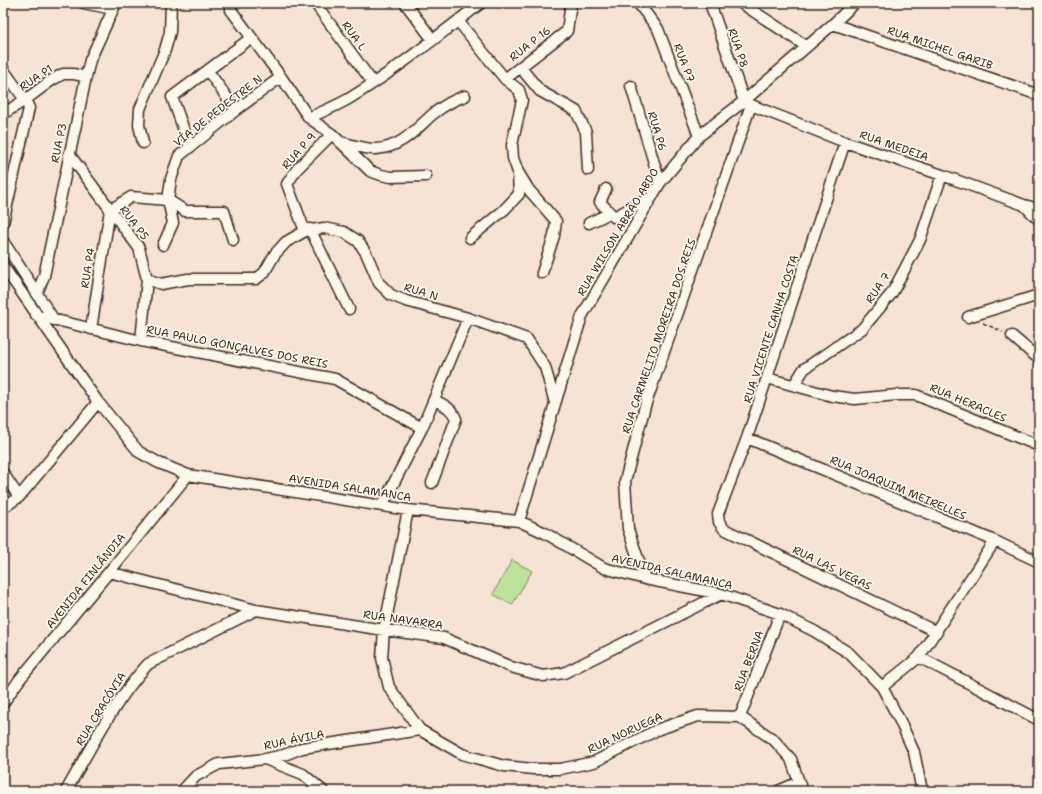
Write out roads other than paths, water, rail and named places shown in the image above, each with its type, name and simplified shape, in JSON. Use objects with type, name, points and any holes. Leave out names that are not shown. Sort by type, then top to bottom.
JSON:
[{"type":"street","points":[[83,3],[115,6]]},
{"type":"street","points":[[143,143],[139,125],[140,109],[166,50],[170,32],[171,3]]},
{"type":"street","name":"RUA L","points":[[315,3],[373,83]]},
{"type":"street","points":[[405,3],[433,40]]},
{"type":"street","points":[[309,118],[349,98],[373,83],[481,3]]},
{"type":"street","name":"RUA P 16","points":[[505,79],[567,31],[571,3]]},
{"type":"street","name":"RUA P7","points":[[638,3],[658,29],[699,136]]},
{"type":"street","name":"RUA P8","points":[[710,3],[748,103]]},
{"type":"street","points":[[742,3],[806,46]]},
{"type":"street","name":"RUA WILSON ABRÃO ABDO","points":[[519,521],[582,316],[660,183],[699,136],[748,103],[806,46],[833,24],[855,3]]},
{"type":"street","name":"RUA P3","points":[[37,293],[44,276],[90,60],[115,6]]},
{"type":"street","points":[[231,7],[251,38],[281,77],[309,118],[332,134],[370,170],[381,175],[391,177],[426,176]]},
{"type":"street","points":[[458,21],[505,79],[519,90],[522,100],[512,145],[518,172],[519,194],[504,210],[470,238]]},
{"type":"street","name":"RUA MICHEL GARIB","points":[[833,24],[1039,96]]},
{"type":"street","points":[[190,147],[172,97],[251,38]]},
{"type":"street","points":[[520,67],[540,90],[576,111],[586,132],[588,170]]},
{"type":"street","points":[[3,69],[29,108],[3,224]]},
{"type":"street","points":[[208,71],[236,110]]},
{"type":"street","name":"RUA P1","points":[[3,114],[63,74],[74,74],[86,77]]},
{"type":"street","name":"VÍA DE PEDESTRE N","points":[[168,200],[171,179],[179,156],[236,110],[281,77]]},
{"type":"street","name":"RUA P6","points":[[631,86],[660,183]]},
{"type":"street","points":[[340,142],[376,150],[393,145],[410,136],[440,109],[453,100],[465,96]]},
{"type":"street","name":"RUA MEDEIA","points":[[748,103],[845,142],[1039,209]]},
{"type":"street","name":"RUA CARMELITO MOREIRA DOS REIS","points":[[645,579],[628,529],[625,481],[645,406],[748,103]]},
{"type":"street","name":"RUA P 9","points":[[332,134],[297,169],[288,184],[308,230],[348,309]]},
{"type":"street","name":"RUA VICENTE CANHA COSTA","points":[[719,522],[718,514],[747,438],[845,142]]},
{"type":"street","name":"RUA P5","points":[[69,154],[139,248],[147,279],[141,341]]},
{"type":"street","points":[[518,172],[529,190],[556,221],[554,236],[542,273]]},
{"type":"street","name":"RUA 7","points":[[794,385],[804,368],[862,329],[892,293],[920,240],[942,175]]},
{"type":"street","points":[[606,189],[600,202],[614,217],[652,197]]},
{"type":"street","points":[[110,210],[131,197],[168,200],[185,211],[224,211],[233,240]]},
{"type":"street","points":[[163,245],[173,223],[168,200]]},
{"type":"street","points":[[1024,205],[1039,220]]},
{"type":"street","name":"RUA P4","points":[[91,329],[110,210]]},
{"type":"street","points":[[588,223],[610,213]]},
{"type":"street","name":"RUA N","points":[[147,279],[161,284],[188,279],[256,279],[264,273],[275,254],[286,242],[308,230],[324,228],[344,232],[358,241],[366,253],[379,284],[391,295],[406,301],[468,318],[527,339],[545,366],[555,403]]},
{"type":"street","points":[[3,241],[54,320]]},
{"type":"street","name":"AVENIDA SALAMANCA","points":[[3,266],[98,402],[139,452],[159,463],[188,475],[408,510],[519,521],[545,533],[604,568],[645,579],[721,594],[780,614],[814,630],[849,653],[882,687],[914,752],[922,791]]},
{"type":"street","points":[[968,317],[1039,295]]},
{"type":"street","name":"RUA PAULO GONÇALVES DOS REIS","points":[[36,315],[141,341],[335,379],[422,428]]},
{"type":"street","points":[[382,506],[422,428],[468,318]]},
{"type":"street","points":[[1012,336],[1039,359]]},
{"type":"street","name":"RUA HERACLES","points":[[767,378],[832,396],[855,399],[897,395],[916,395],[1039,446]]},
{"type":"street","points":[[432,483],[456,419],[454,413],[447,406],[434,400]]},
{"type":"street","points":[[3,508],[19,497],[98,402]]},
{"type":"street","name":"RUA JOAQUIM MEIRELLES","points":[[747,438],[995,541],[1039,562]]},
{"type":"street","points":[[3,473],[19,497]]},
{"type":"street","name":"AVENIDA FINLÂNDIA","points":[[3,703],[20,679],[188,475]]},
{"type":"street","name":"RUA NORUEGA","points":[[408,510],[384,630],[382,658],[390,688],[420,730],[462,754],[504,766],[533,769],[560,769],[594,762],[659,728],[698,716],[740,717]]},
{"type":"street","name":"RUA LAS VEGAS","points":[[719,522],[724,529],[937,632]]},
{"type":"street","points":[[882,687],[919,657],[937,632],[995,541]]},
{"type":"street","name":"RUA NAVARRA","points":[[109,572],[256,610],[444,638],[511,667],[543,676],[564,674],[721,594]]},
{"type":"street","name":"RUA CRACÓVIA","points":[[66,791],[121,697],[134,678],[148,664],[256,610]]},
{"type":"street","name":"RUA BERNA","points":[[740,717],[780,614]]},
{"type":"street","points":[[919,657],[1039,720]]},
{"type":"street","points":[[740,717],[774,740],[792,759],[801,787],[778,791]]},
{"type":"street","name":"RUA ÁVILA","points":[[182,791],[196,776],[220,764],[265,759],[284,755],[302,748],[420,730]]},
{"type":"street","points":[[265,759],[303,774],[323,791]]}]
